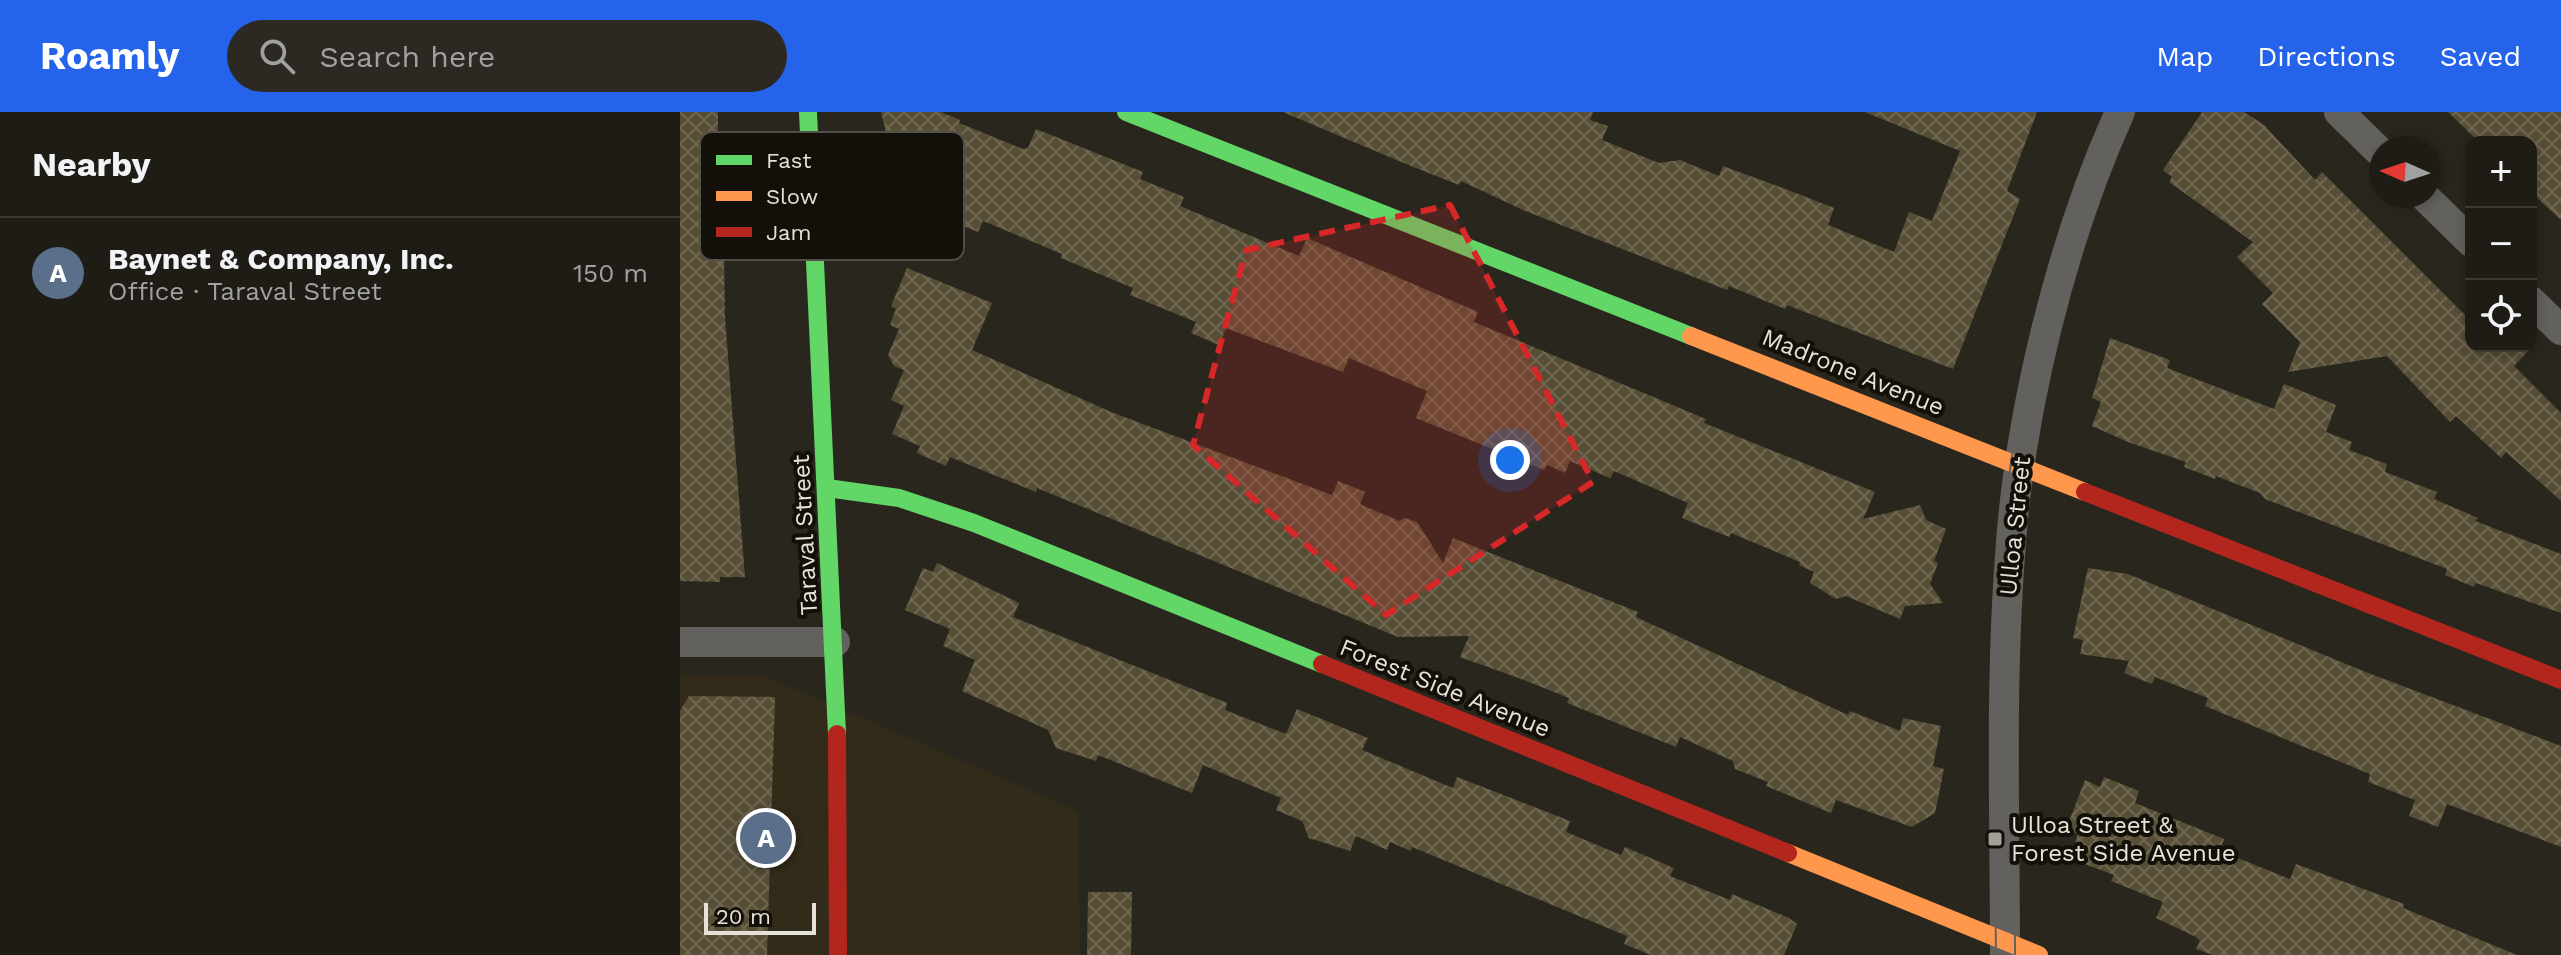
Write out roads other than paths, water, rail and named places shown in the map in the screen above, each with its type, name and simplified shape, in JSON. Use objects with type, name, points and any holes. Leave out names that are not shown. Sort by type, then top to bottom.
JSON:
[{"type":"street","name":"Taraval Street","points":[[808,112],[809,132]]},
{"type":"street","name":"Madrone Avenue","points":[[1126,112],[2561,680]]},
{"type":"street","name":"Ulloa Street","points":[[2005,949],[2006,631],[2010,553],[2020,466],[2033,395],[2065,269],[2087,195],[2120,112]]},
{"type":"street","points":[[2339,112],[2369,141]]},
{"type":"street","points":[[2436,208],[2465,236]]},
{"type":"street","name":"Taraval Street","points":[[815,260],[835,642],[838,955]]},
{"type":"street","points":[[2537,307],[2561,330]]},
{"type":"street","name":"Forest Side Avenue","points":[[827,488],[899,498],[974,523],[2005,949],[2039,955]]},
{"type":"street","points":[[680,642],[835,642]]},
{"type":"tram line","points":[[1996,955],[1994,637],[2010,469],[2032,347],[2048,286],[2065,227],[2110,112]]},
{"type":"tram line","points":[[2015,955],[2014,680],[2026,506],[2036,438],[2064,304],[2105,175],[2131,112]]},
{"type":"place","name":"Baynet & Company, Inc.","points":[[766,838]]},
{"type":"place","name":"Ulloa Street & Forest Side Avenue","points":[[1995,839]]}]
